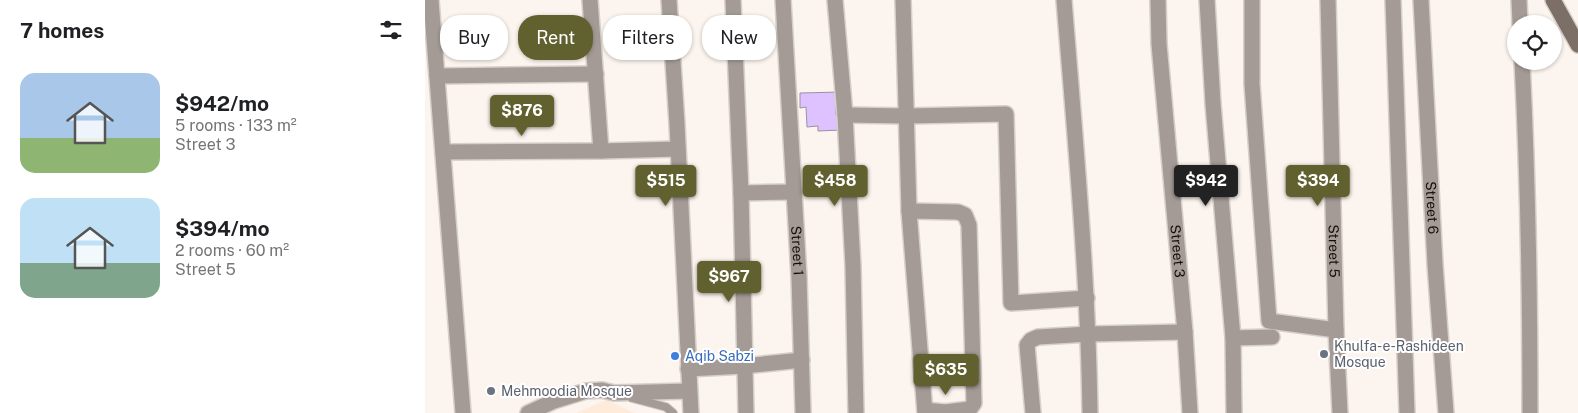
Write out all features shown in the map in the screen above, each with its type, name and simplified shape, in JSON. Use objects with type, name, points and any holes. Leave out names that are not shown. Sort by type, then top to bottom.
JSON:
[{"type":"street","points":[[431,0],[463,413]]},
{"type":"street","points":[[590,0],[601,151]]},
{"type":"street","points":[[669,0],[691,413]]},
{"type":"street","points":[[733,0],[741,193],[746,413]]},
{"type":"street","name":"Street 1","points":[[783,0],[802,360],[803,413]]},
{"type":"street","points":[[835,0],[845,115],[853,266],[856,413]]},
{"type":"street","points":[[903,0],[909,211],[925,412],[969,409],[974,403],[969,225],[965,215],[958,212],[909,211]]},
{"type":"street","points":[[1063,0],[1087,298],[1090,413]]},
{"type":"street","name":"Street 3","points":[[1158,0],[1159,44],[1185,332],[1190,413]]},
{"type":"street","points":[[1207,0],[1213,104],[1233,338],[1234,413]]},
{"type":"street","points":[[1251,0],[1252,84],[1269,321],[1336,330]]},
{"type":"street","name":"Street 5","points":[[1328,0],[1336,330],[1340,413]]},
{"type":"street","points":[[1393,0],[1407,413]]},
{"type":"street","name":"Street 6","points":[[1421,0],[1446,413]]},
{"type":"street","points":[[1519,0],[1520,15]]},
{"type":"street","points":[[1553,0],[1578,45]]},
{"type":"street","points":[[1522,70],[1526,141],[1530,413]]},
{"type":"street","points":[[437,76],[595,74]]},
{"type":"street","points":[[845,115],[1006,114],[1011,303],[1087,298]]},
{"type":"street","points":[[443,152],[678,149]]},
{"type":"street","points":[[741,193],[793,192]]},
{"type":"street","points":[[1033,413],[1027,345],[1031,340],[1038,337],[1089,334],[1185,332]]},
{"type":"street","points":[[1233,338],[1272,337]]},
{"type":"street","points":[[688,369],[802,360]]},
{"type":"street","points":[[528,413],[554,401],[586,392],[602,390],[614,393],[689,391]]},
{"type":"lane","points":[[614,393],[666,406],[673,413]]},
{"type":"lane","points":[[660,413],[666,406]]},
{"type":"shaded area","points":[[606,400],[635,413],[576,413]]},
{"type":"building","points":[[840,92],[840,107],[836,107],[836,115],[841,114],[842,130],[818,131],[818,126],[807,127],[806,107],[800,108],[800,93]]},
{"type":"place","name":"Khulfa-e-Rashideen Mosque","points":[[1324,354]]},
{"type":"place","name":"Aqib Sabzi","points":[[675,356]]},
{"type":"place","name":"Mehmoodia Mosque","points":[[491,391]]}]
